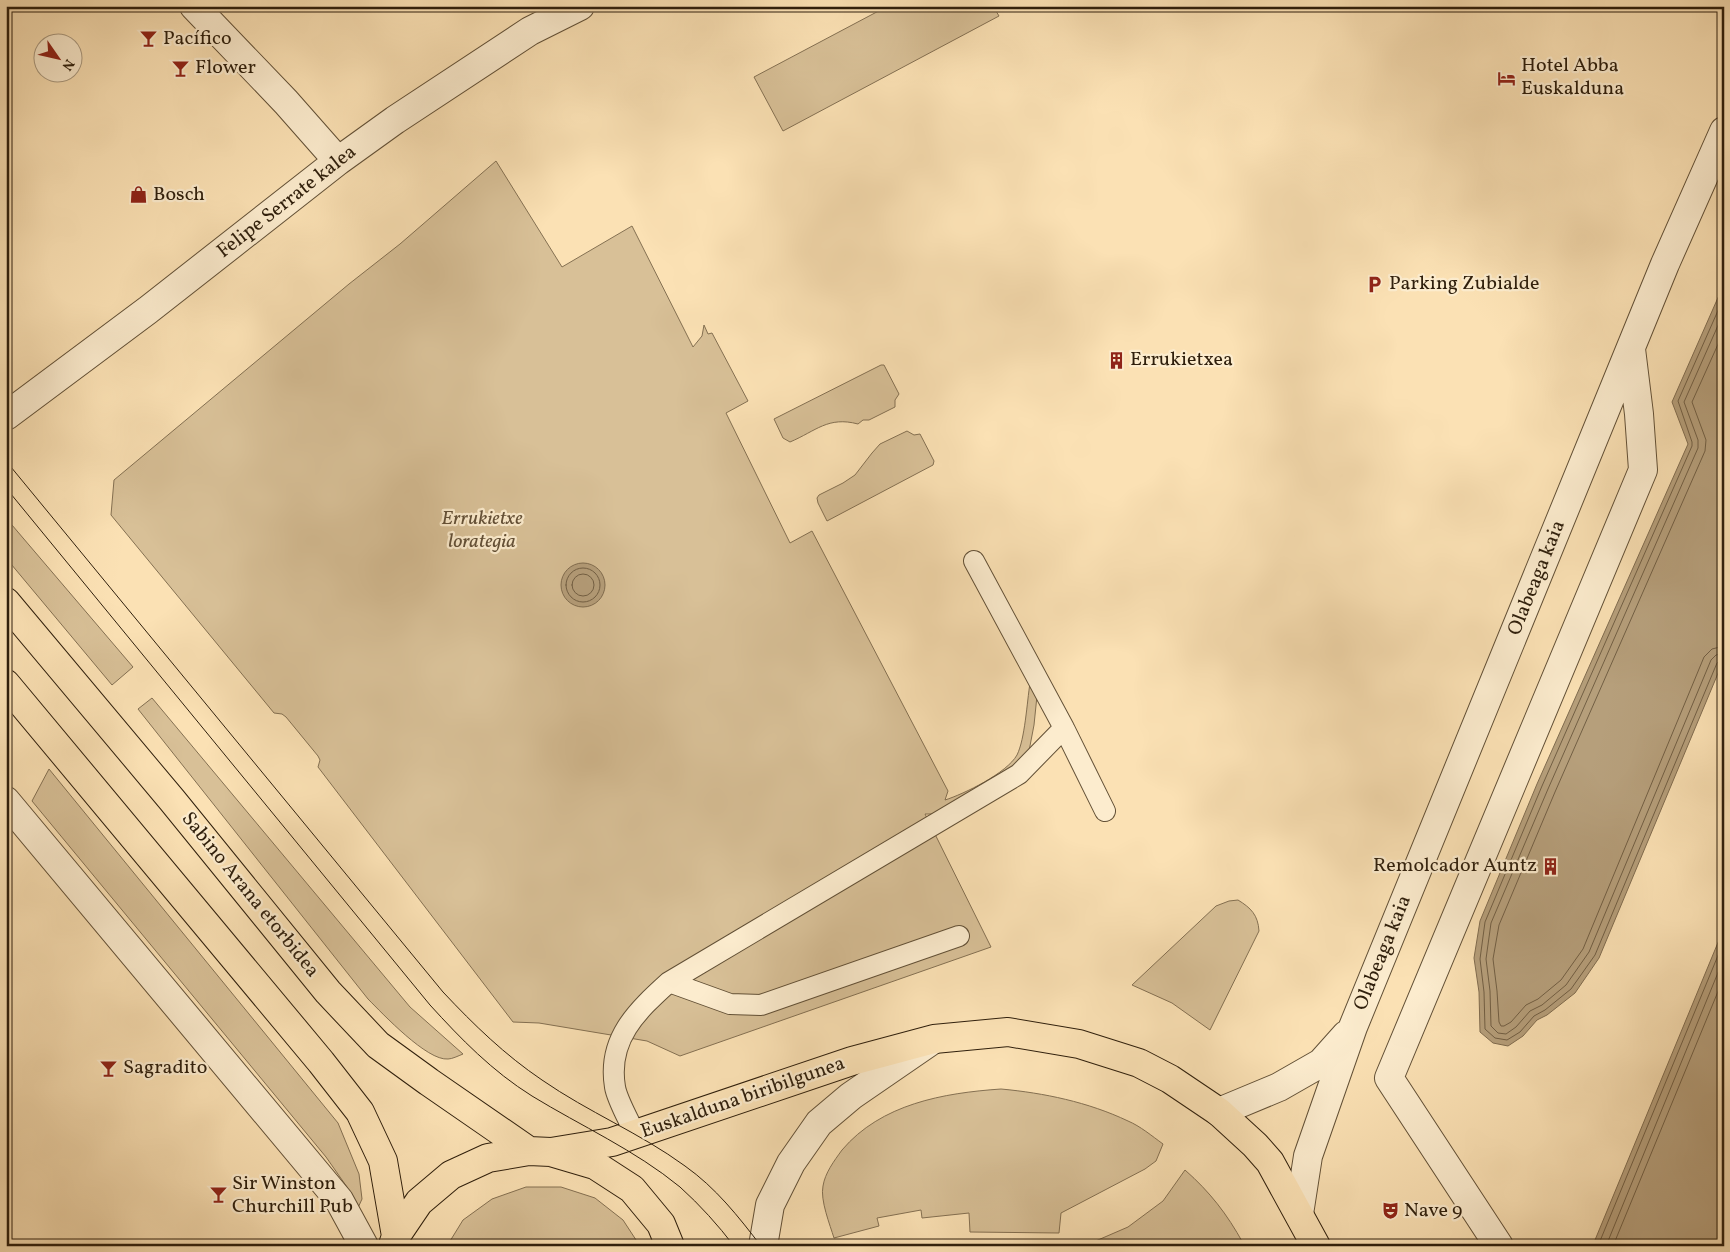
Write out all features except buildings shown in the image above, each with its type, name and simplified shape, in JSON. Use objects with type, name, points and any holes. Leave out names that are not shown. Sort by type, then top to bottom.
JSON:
[{"type":"main road","name":"Sabino Arana etorbidea","points":[[6,602],[172,800],[328,992],[378,1044],[429,1082],[540,1151]]},
{"type":"main road","points":[[6,684],[321,1062],[360,1112],[383,1161],[394,1241]]},
{"type":"main road","name":"Euskalduna biribilgunea","points":[[394,1241],[419,1202],[451,1174],[488,1158],[612,1142],[852,1061],[934,1039],[1008,1032],[1079,1044],[1139,1063],[1170,1079],[1219,1112],[1255,1145],[1270,1162],[1316,1246]]},
{"type":"main road","points":[[540,1151],[595,1165],[632,1189],[661,1224],[670,1246]]},
{"type":"street","points":[[194,6],[286,102],[338,160]]},
{"type":"street","name":"Felipe Serrate kalea","points":[[6,416],[155,304],[338,160],[530,31],[580,6]]},
{"type":"street","name":"Olabeaga kaia","points":[[1299,1214],[1308,1156],[1353,1026],[1665,264],[1724,131]]},
{"type":"street","points":[[1499,1246],[1389,1078],[1643,470],[1631,347]]},
{"type":"street","points":[[6,801],[339,1200],[364,1246]]},
{"type":"street","name":"Olabeaga kaia","points":[[1219,1112],[1279,1086],[1321,1063],[1353,1026]]},
{"type":"street","name":"Euskalduna biribilgunea","points":[[763,1246],[770,1205],[791,1163],[819,1123],[852,1096],[934,1039]]},
{"type":"lane","points":[[974,561],[1064,728],[1105,811]]},
{"type":"lane","points":[[635,1134],[615,1088],[615,1055],[626,1027],[645,1004],[669,982],[1019,774],[1064,728]]},
{"type":"lane","points":[[669,982],[730,1004],[761,1005],[958,936]]},
{"type":"green space","points":[[888,6],[993,6],[999,16],[783,131],[754,77]]},
{"type":"green space","name":"Errukietxe lorategia","points":[[496,161],[562,267],[632,226],[693,347],[702,336],[704,325],[708,334],[712,333],[748,401],[726,413],[790,543],[812,531],[948,791],[945,800],[995,776],[1012,762],[1017,755],[1022,740],[1030,683],[1038,686],[1029,751],[1019,765],[935,814],[925,814],[991,947],[680,1056],[647,1041],[539,1023],[513,1022],[318,767],[320,760],[318,756],[286,717],[282,714],[274,713],[111,515],[114,480],[349,284],[400,244]]},
{"type":"green space","points":[[884,365],[899,394],[895,400],[895,407],[869,420],[863,420],[858,424],[848,422],[830,423],[790,442],[783,438],[774,419]]},
{"type":"green space","points":[[907,431],[914,435],[920,434],[934,461],[933,465],[827,521],[818,503],[817,498],[819,495],[855,475],[880,444]]},
{"type":"green space","points":[[6,518],[133,667],[112,685],[6,558]]},
{"type":"green space","points":[[152,698],[410,1007],[463,1054],[448,1059],[439,1058],[429,1053],[394,1025],[368,999],[138,709]]},
{"type":"green space","points":[[49,769],[338,1123],[359,1174],[362,1199],[357,1210],[347,1187],[326,1157],[32,801]]},
{"type":"green space","points":[[1238,900],[1253,912],[1259,931],[1210,1030],[1172,1003],[1132,985],[1216,906]]},
{"type":"green space","points":[[1001,1089],[1050,1096],[1113,1114],[1146,1131],[1163,1144],[1156,1161],[1145,1169],[1061,1213],[1059,1233],[970,1232],[969,1213],[922,1218],[921,1210],[877,1218],[879,1226],[834,1238],[824,1205],[822,1192],[824,1181],[830,1167],[839,1154],[858,1134],[875,1122],[914,1104],[957,1094]]},
{"type":"green space","points":[[1185,1170],[1210,1195],[1231,1222],[1243,1243],[1242,1246],[1095,1246],[1091,1243],[1128,1227],[1163,1201]]},
{"type":"green space","points":[[526,1187],[561,1187],[595,1198],[623,1220],[640,1246],[447,1246],[463,1220],[492,1199]]},
{"type":"water","points":[[1724,284],[1724,659],[1599,958],[1575,993],[1547,1015],[1537,1020],[1523,1036],[1508,1046],[1493,1043],[1480,1032],[1479,992],[1474,958],[1480,921],[1537,784],[1688,444],[1672,402]]},
{"type":"water","points":[[587,563],[599,569],[604,576],[604,594],[599,601],[592,606],[579,607],[571,604],[564,597],[561,581],[564,573],[571,566]]},
{"type":"water","points":[[1724,928],[1724,1238],[1721,1246],[1594,1246],[1595,1240]]},
{"type":"tram line","points":[[6,461],[443,992],[478,1028],[528,1070],[560,1092],[650,1143],[685,1166],[726,1203],[761,1246]]},
{"type":"tram line","points":[[6,488],[430,1005],[453,1030],[490,1065],[517,1086],[645,1161],[680,1187],[695,1201],[734,1246]]},
{"type":"place","name":"Pacífico","points":[[149,39]]},
{"type":"place","name":"Flower","points":[[181,68]]},
{"type":"place","name":"Hotel Abba Euskalduna","points":[[1507,78]]},
{"type":"place","name":"Bosch","points":[[139,195]]},
{"type":"place","name":"Parking Zubialde","points":[[1375,284]]},
{"type":"place","name":"Errukietxea","points":[[1116,360]]},
{"type":"place","name":"Remolcador Auntz","points":[[1551,866]]},
{"type":"place","name":"Sagradito","points":[[109,1068]]},
{"type":"place","name":"Sir Winston Churchill Pub","points":[[218,1195]]},
{"type":"place","name":"Nave 9","points":[[1390,1211]]}]
